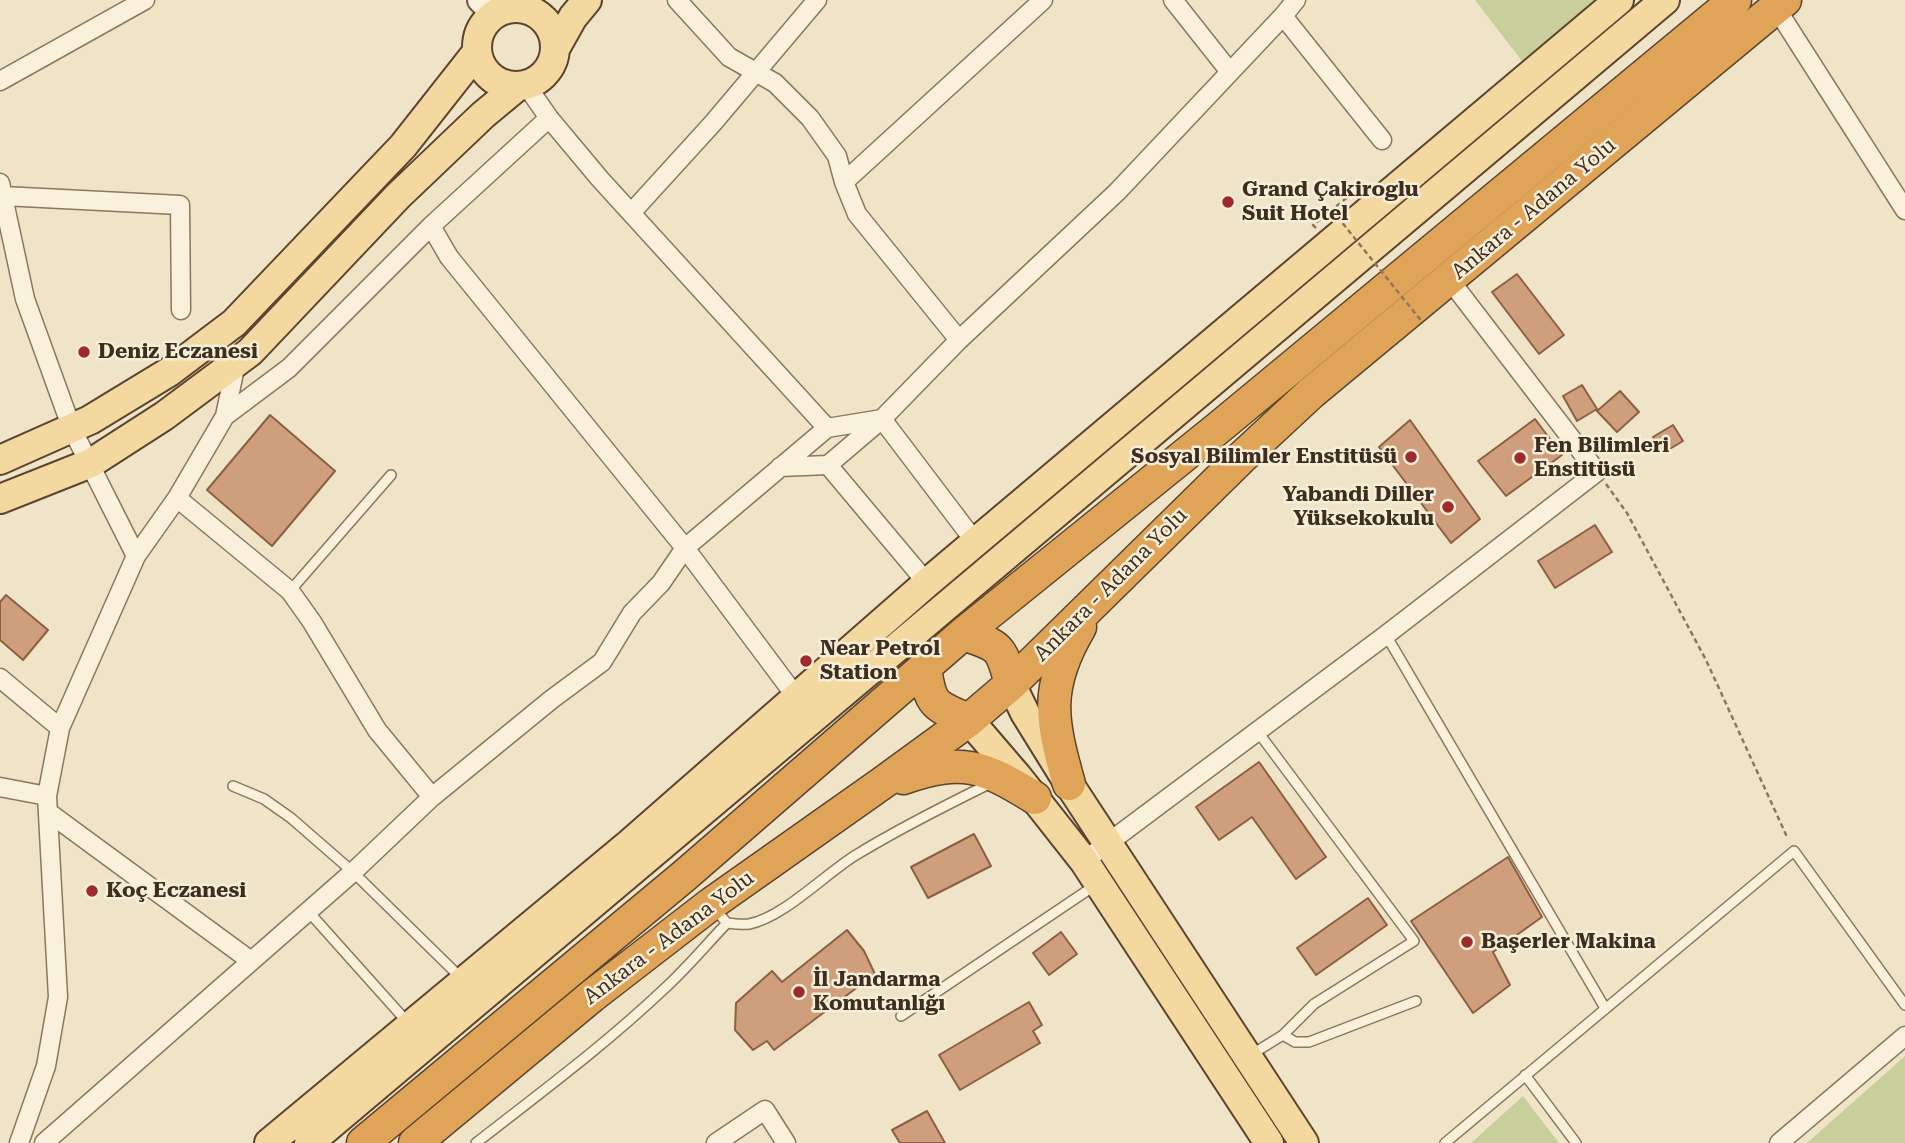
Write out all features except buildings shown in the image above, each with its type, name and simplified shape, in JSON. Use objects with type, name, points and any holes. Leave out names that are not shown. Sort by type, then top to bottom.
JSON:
[{"type":"highway","name":"Ankara - Adana Yolu","points":[[363,1143],[684,876],[963,634],[1217,429],[1735,0]]},
{"type":"highway","name":"Ankara - Adana Yolu","points":[[415,1143],[592,996],[719,913],[881,785],[969,720],[1011,684],[1311,393],[1780,4]]},
{"type":"highway","points":[[1069,784],[1056,736],[1054,697],[1063,659],[1095,602]]},
{"type":"highway","points":[[963,634],[991,643],[1004,657],[1011,684]]},
{"type":"highway","points":[[925,667],[929,694],[942,709],[969,720]]},
{"type":"highway","points":[[881,785],[936,767],[981,769],[1035,798]]},
{"type":"main road","points":[[0,499],[91,463],[164,416],[250,352],[398,196],[483,115],[525,84],[545,73],[573,17],[587,0]]},
{"type":"main road","points":[[269,1143],[629,844],[927,583],[1619,0]]},
{"type":"main road","points":[[309,1143],[425,1048],[994,564],[1665,0]]},
{"type":"main road","points":[[525,84],[494,80],[485,71],[477,52],[479,32],[503,5],[528,9],[541,16],[551,29],[555,49]]},
{"type":"main road","points":[[0,460],[72,429],[169,372],[234,323],[403,146],[477,52]]},
{"type":"main road","points":[[976,542],[994,564]]},
{"type":"main road","points":[[927,583],[946,605]]},
{"type":"main road","points":[[1011,684],[1069,784],[1107,867],[1262,1141]]},
{"type":"main road","points":[[969,720],[1035,798],[1107,867],[1248,1057],[1304,1143]]},
{"type":"street","points":[[0,81],[145,0]]},
{"type":"street","points":[[677,0],[729,57],[775,83],[810,118],[837,156],[857,214],[959,340]]},
{"type":"street","points":[[631,214],[713,123],[817,0]]},
{"type":"street","points":[[844,182],[1043,0]]},
{"type":"street","points":[[1173,0],[1230,72]]},
{"type":"street","points":[[780,467],[828,465],[882,419],[959,340],[1117,192],[1296,0]]},
{"type":"street","points":[[1780,4],[1905,210]]},
{"type":"street","points":[[1283,16],[1382,140]]},
{"type":"street","points":[[525,84],[549,118],[631,214],[827,428]]},
{"type":"street","points":[[225,416],[289,368],[430,226],[549,118]]},
{"type":"street","points":[[136,555],[72,429],[25,299],[1,189],[180,205],[181,310]]},
{"type":"street","points":[[430,226],[449,257],[685,548],[797,698]]},
{"type":"street","points":[[1107,867],[1258,732],[1597,472],[1449,279]]},
{"type":"street","points":[[19,1143],[46,1066],[58,998],[48,804],[60,728],[136,555],[177,498],[225,416],[236,363]]},
{"type":"street","points":[[882,419],[976,542]]},
{"type":"street","points":[[44,1143],[353,872],[432,797],[552,699],[602,662],[632,613],[661,583],[685,548],[827,428],[882,419]]},
{"type":"street","points":[[828,465],[927,583]]},
{"type":"street","points":[[177,498],[290,591],[312,621],[377,730],[432,797]]},
{"type":"street","points":[[0,678],[60,728]]},
{"type":"street","points":[[0,787],[48,804],[251,961]]},
{"type":"street","points":[[1779,1143],[1905,1036]]},
{"type":"street","points":[[716,1143],[765,1110],[786,1143]]},
{"type":"lane","points":[[290,591],[391,475]]},
{"type":"lane","points":[[1387,635],[1605,1008]]},
{"type":"lane","points":[[1248,1057],[1283,1035],[1314,1004],[1414,941],[1258,732]]},
{"type":"lane","points":[[476,1143],[588,1056],[666,988],[719,913],[747,925],[763,919],[806,894],[854,857],[933,811],[1002,778]]},
{"type":"lane","points":[[233,786],[277,806],[353,872],[464,981]]},
{"type":"lane","points":[[1445,1143],[1794,851],[1905,1005]]},
{"type":"lane","points":[[901,1016],[1107,867]]},
{"type":"lane","points":[[308,911],[410,1025]]},
{"type":"lane","points":[[1283,1035],[1296,1042],[1309,1042],[1416,1001]]},
{"type":"lane","points":[[1525,1075],[1576,1143]]},
{"type":"path","points":[[1313,225],[1354,192]]},
{"type":"path","points":[[1332,210],[1423,323]]},
{"type":"path","points":[[1597,472],[1627,513],[1706,660],[1794,851]]},
{"type":"green space","points":[[1475,0],[1595,0],[1522,61]]},
{"type":"green space","points":[[1905,1056],[1905,1143],[1807,1143]]},
{"type":"green space","points":[[1523,1096],[1559,1143],[1471,1143]]},
{"type":"place","name":"Grand Çakiroglu Suit Hotel","points":[[1228,202]]},
{"type":"place","name":"Deniz Eczanesi","points":[[84,352]]},
{"type":"place","name":"Sosyal Bilimler Enstitüsü","points":[[1411,457]]},
{"type":"place","name":"Fen Bilimleri Enstitüsü","points":[[1520,458]]},
{"type":"place","name":"Yabandi Diller Yüksekokulu","points":[[1448,507]]},
{"type":"place","name":"Near Petrol Station","points":[[806,661]]},
{"type":"place","name":"Koç Eczanesi","points":[[92,891]]},
{"type":"place","name":"Başerler Makina","points":[[1467,942]]},
{"type":"place","name":"İl Jandarma Komutanlığı","points":[[799,992]]}]
